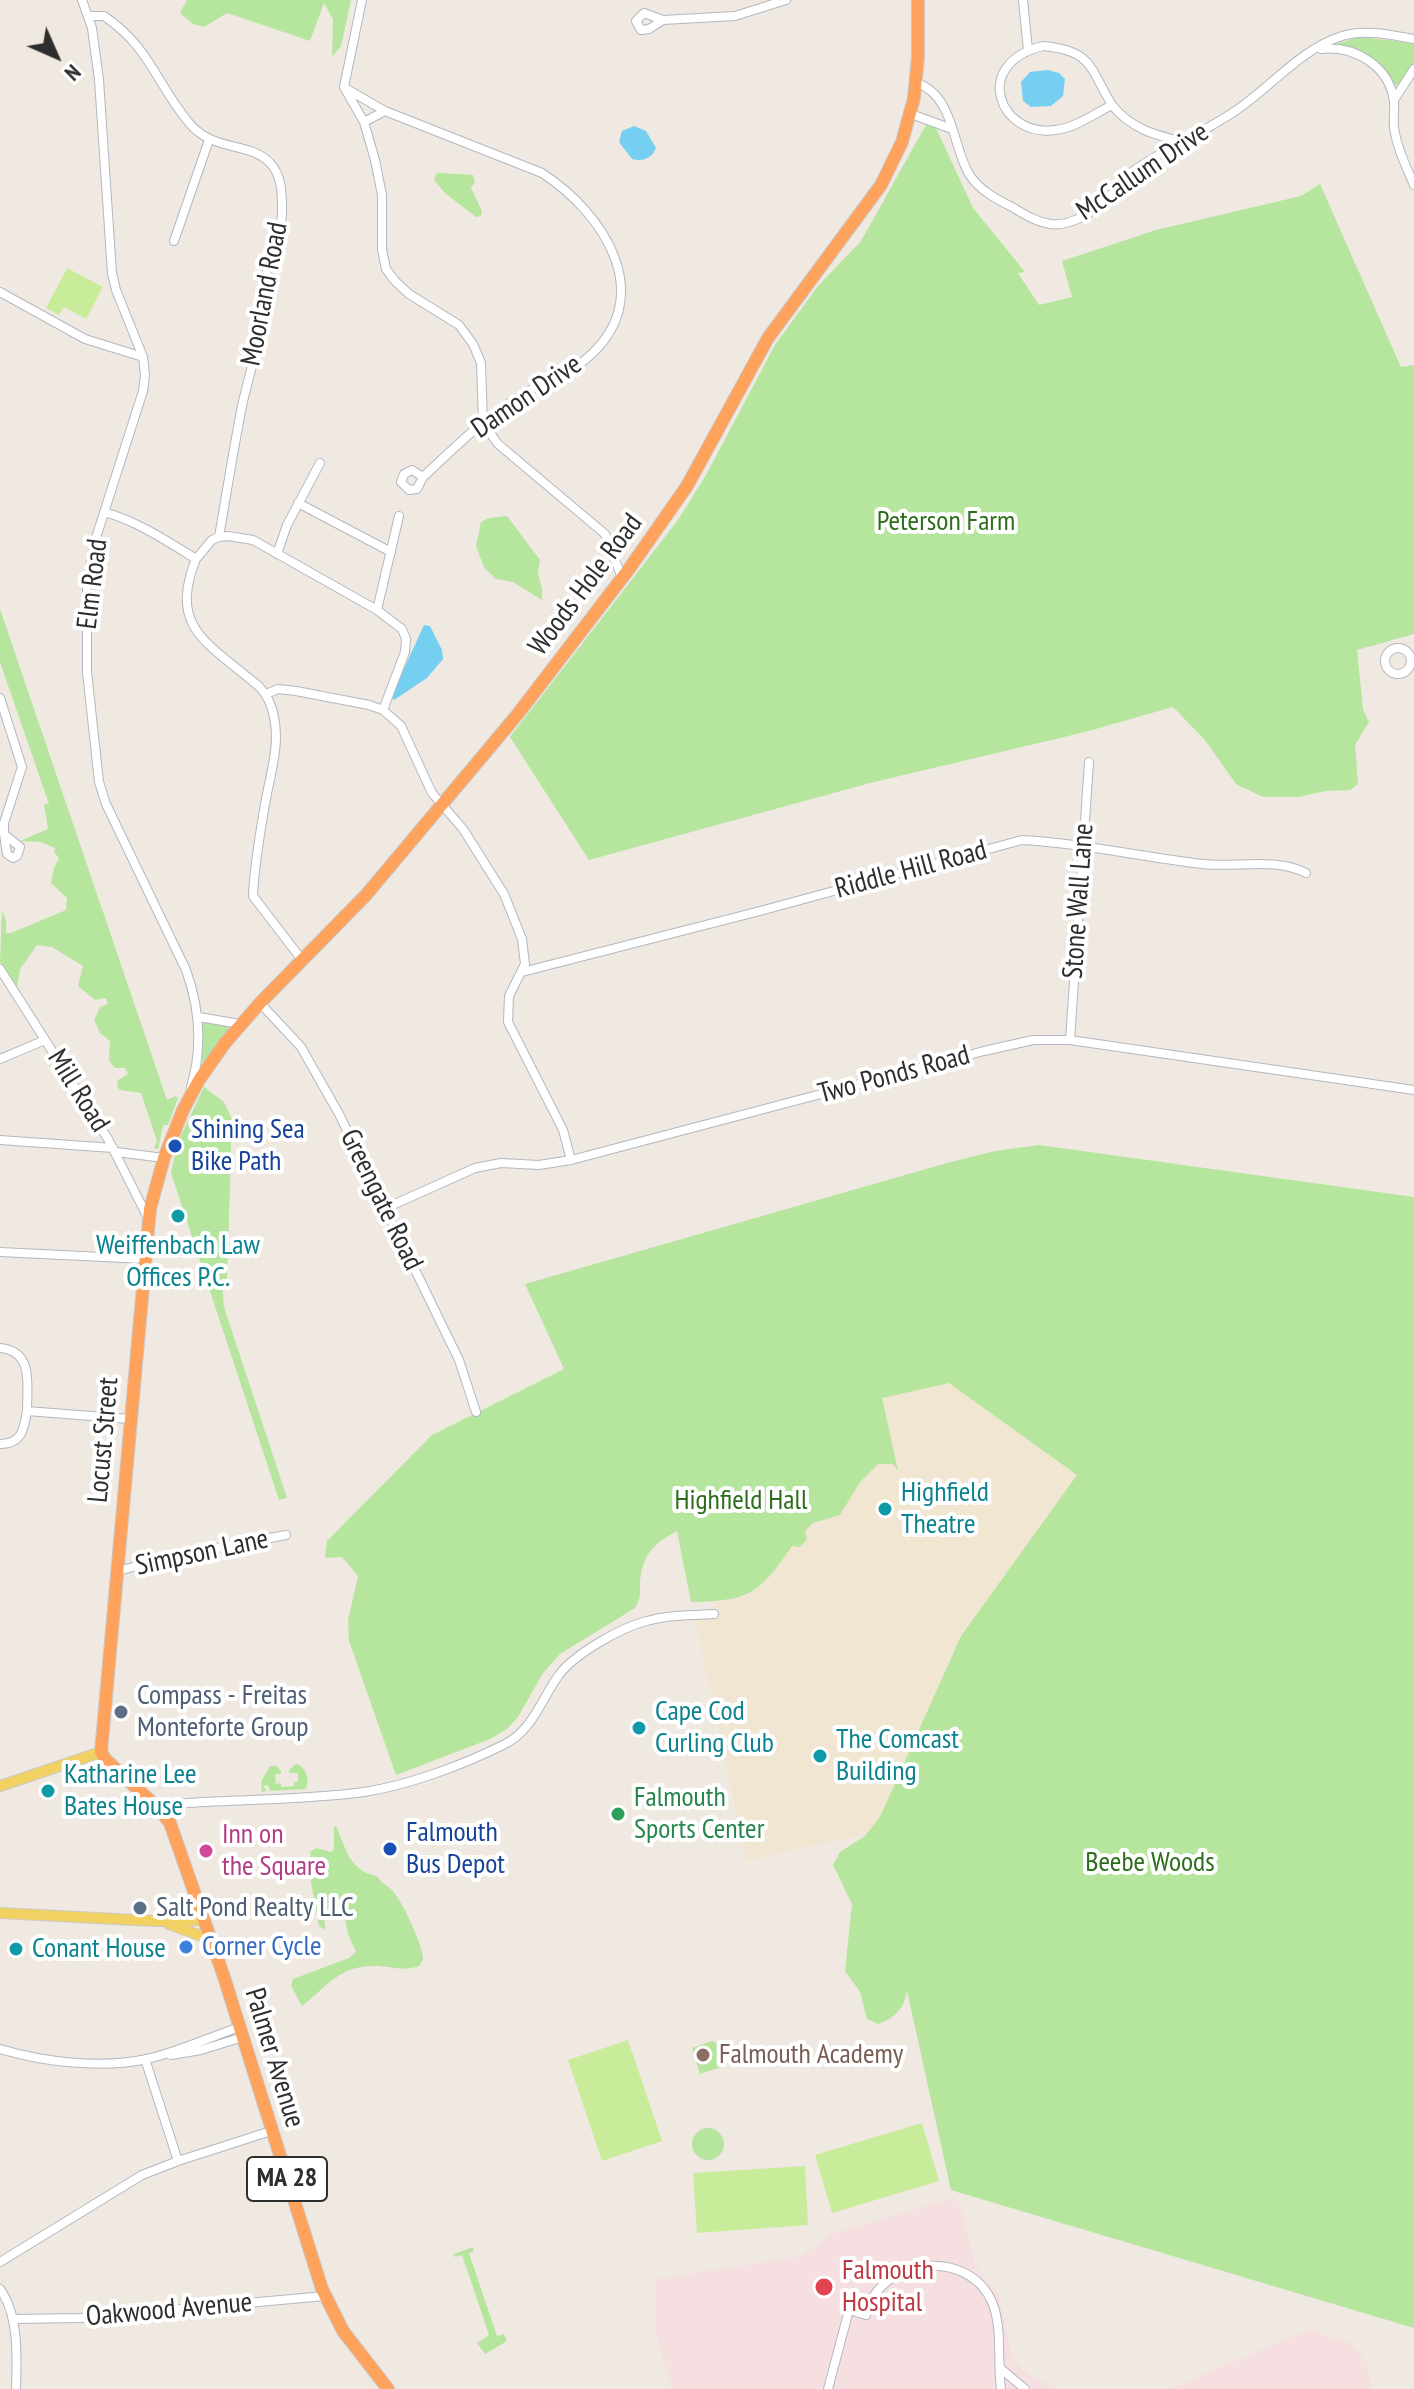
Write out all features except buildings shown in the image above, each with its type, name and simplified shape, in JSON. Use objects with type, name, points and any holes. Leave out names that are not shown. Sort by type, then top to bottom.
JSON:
[{"type":"highway","name":"Woods Hole Road","points":[[173,1134],[209,1065],[240,1024],[366,895],[517,715],[622,578],[687,486],[768,338],[881,185],[897,155],[911,114],[917,83],[918,0]]},
{"type":"highway","name":"Locust Street","points":[[101,1752],[148,1218],[173,1134]]},
{"type":"highway","name":"MA 28","points":[[101,1752],[170,1823],[212,1940]]},
{"type":"highway","name":"Palmer Avenue","points":[[212,1940],[325,2296],[350,2341],[388,2389]]},
{"type":"main road","points":[[0,1786],[101,1752]]},
{"type":"main road","points":[[0,1913],[155,1921],[205,1920]]},
{"type":"main road","points":[[155,1921],[191,1930],[212,1940]]},
{"type":"street","name":"Elm Road","points":[[82,0],[89,16],[99,80],[112,273],[145,369],[143,391],[89,562],[85,610],[87,672],[99,782],[106,804],[186,970],[196,998],[199,1017],[197,1060],[183,1110]]},
{"type":"street","points":[[362,0],[344,87],[364,122],[382,195],[382,249],[386,269],[409,294],[459,325],[473,344],[481,363],[483,423],[498,444],[605,534],[622,578]]},
{"type":"street","points":[[663,20],[735,16],[786,0]]},
{"type":"street","points":[[1023,0],[1028,50]]},
{"type":"street","name":"Moorland Road","points":[[89,16],[104,16],[135,42],[194,128],[209,140],[255,153],[270,162],[281,187],[281,219],[265,278],[259,334],[241,410],[219,537]]},
{"type":"street","name":"McCallum Drive","points":[[917,83],[935,93],[964,165],[980,187],[1022,213],[1052,224],[1066,224],[1108,198],[1127,176],[1242,107],[1314,50],[1332,40],[1350,34],[1372,33],[1414,39]]},
{"type":"street","points":[[1112,105],[1059,130],[1045,131],[1018,122],[1003,104],[999,81],[1004,68],[1028,50],[1043,46],[1077,53],[1099,77],[1112,105],[1130,124],[1147,133],[1184,142]]},
{"type":"street","points":[[1314,50],[1341,49],[1364,57],[1380,73],[1394,100],[1394,132],[1414,185]]},
{"type":"street","points":[[1394,100],[1414,69]]},
{"type":"street","name":"Damon Drive","points":[[344,87],[385,111],[542,173],[566,189],[593,218],[613,252],[622,279],[617,320],[586,359],[523,394],[483,423],[423,477]]},
{"type":"street","points":[[364,122],[385,111]]},
{"type":"street","points":[[911,114],[952,129]]},
{"type":"street","points":[[174,241],[209,140]]},
{"type":"street","points":[[0,292],[85,339],[143,357]]},
{"type":"street","points":[[277,554],[287,525],[320,463]]},
{"type":"street","points":[[298,503],[391,552]]},
{"type":"street","points":[[104,512],[119,516],[166,540],[196,559]]},
{"type":"street","points":[[377,610],[399,516]]},
{"type":"street","points":[[302,960],[253,896],[276,738],[272,706],[266,694],[209,647],[189,621],[189,575],[196,559],[212,540],[219,537],[253,540],[377,610],[402,629],[406,639],[405,652],[383,710]]},
{"type":"street","points":[[266,694],[278,689],[296,691],[383,710],[401,726],[426,782],[441,805],[463,829],[504,894],[522,939],[525,955],[522,972],[509,996],[508,1022],[563,1130],[571,1160]]},
{"type":"street","points":[[0,698],[22,767],[4,823],[4,834]]},
{"type":"street","name":"Stone Wall Lane","points":[[1070,1040],[1089,762]]},
{"type":"street","name":"Riddle Hill Road","points":[[522,972],[1022,840],[1206,864],[1283,865],[1306,873]]},
{"type":"street","name":"Mill Road","points":[[0,969],[114,1150],[148,1218]]},
{"type":"street","name":"Greengate Road","points":[[260,1003],[283,1025],[314,1066],[459,1360],[476,1412]]},
{"type":"street","points":[[199,1017],[240,1024]]},
{"type":"street","points":[[0,1059],[45,1040]]},
{"type":"street","name":"Two Ponds Road","points":[[386,1208],[475,1168],[501,1163],[529,1165],[571,1160],[1033,1040],[1070,1040],[1414,1090]]},
{"type":"street","points":[[0,1140],[114,1150],[164,1158]]},
{"type":"street","points":[[0,1252],[144,1259]]},
{"type":"street","points":[[0,1348],[19,1354],[28,1372],[27,1411],[19,1438],[12,1443],[0,1444]]},
{"type":"street","points":[[27,1411],[130,1419]]},
{"type":"street","name":"Simpson Lane","points":[[118,1571],[170,1557],[286,1535]]},
{"type":"street","points":[[158,1808],[187,1803],[360,1792],[459,1765],[511,1741],[534,1717],[563,1670],[606,1639],[646,1621],[680,1615],[714,1614]]},
{"type":"street","points":[[0,2049],[60,2061],[115,2062],[148,2059],[242,2032]]},
{"type":"street","points":[[148,2059],[178,2161]]},
{"type":"street","points":[[0,2262],[142,2175],[271,2131]]},
{"type":"street","points":[[828,2389],[849,2310],[866,2315],[871,2299],[887,2281],[901,2271],[933,2265],[967,2276],[992,2302],[1001,2389]]},
{"type":"street","points":[[0,2289],[8,2301],[13,2319],[16,2389]]},
{"type":"street","name":"Oakwood Avenue","points":[[13,2319],[81,2318],[325,2296]]},
{"type":"street","points":[[1000,2367],[1025,2389]]},
{"type":"shaded area","points":[[949,1382],[1077,1475],[961,1636],[873,1833],[746,1860],[695,1618],[714,1617],[715,1601],[740,1598],[763,1585],[802,1533],[813,1523],[840,1514],[860,1482],[878,1464],[893,1464],[897,1469],[882,1398]]},
{"type":"shaded area","name":"Falmouth Hospital","points":[[952,2198],[961,2204],[976,2267],[998,2294],[1013,2360],[1027,2373],[1056,2389],[672,2389],[656,2333],[656,2279],[801,2256],[831,2234]]},
{"type":"shaded area","points":[[1308,2330],[1350,2343],[1367,2363],[1371,2389],[1169,2389]]},
{"type":"green space","points":[[187,0],[351,0],[341,46],[332,57],[333,19],[324,3],[310,41],[227,13],[204,27],[193,24],[180,13]]},
{"type":"green space","points":[[1359,37],[1414,43],[1414,65],[1399,84],[1393,86],[1382,70],[1333,45]]},
{"type":"green space","name":"Peterson Farm","points":[[926,125],[936,128],[973,208],[1025,272],[1018,273],[1039,305],[1072,297],[1062,261],[1156,230],[1301,196],[1320,184],[1401,367],[1414,365],[1414,634],[1357,650],[1363,709],[1369,722],[1355,745],[1358,784],[1350,790],[1298,797],[1263,797],[1236,784],[1205,740],[1173,707],[1085,732],[870,783],[589,860],[510,737],[678,520],[706,475],[775,345],[818,286],[861,241]]},
{"type":"green space","points":[[440,173],[473,175],[475,182],[471,188],[482,211],[481,216],[476,217],[446,194],[434,180]]},
{"type":"green space","points":[[67,268],[103,287],[86,319],[64,307],[59,315],[46,308]]},
{"type":"green space","points":[[507,516],[540,560],[538,574],[542,600],[513,582],[496,579],[484,567],[476,546],[481,522]]},
{"type":"green space","points":[[0,609],[167,1100],[175,1096],[178,1098],[168,1125],[164,1125],[158,1149],[154,1148],[157,1141],[141,1093],[120,1090],[117,1086],[118,1080],[128,1074],[125,1068],[115,1068],[109,1061],[110,1041],[100,1033],[94,1020],[100,1007],[108,1004],[106,998],[95,1000],[78,986],[83,966],[52,947],[37,945],[20,969],[17,988],[0,962],[2,910],[6,933],[11,933],[66,910],[67,898],[51,883],[59,858],[54,852],[55,848],[41,842],[20,841],[48,829],[44,804],[49,804],[0,662]]},
{"type":"green space","points":[[206,1022],[228,1026],[230,1030],[202,1064],[202,1025]]},
{"type":"green space","points":[[204,1087],[224,1102],[232,1119],[227,1279],[222,1279],[224,1307],[287,1498],[279,1500],[171,1173],[174,1150]]},
{"type":"green space","name":"Beebe Woods","points":[[1039,1145],[1414,1197],[1414,2328],[951,2190],[907,1991],[902,2007],[895,2015],[878,2024],[867,2019],[860,1992],[845,1971],[852,1904],[833,1865],[840,1852],[865,1836],[880,1817],[961,1636],[1077,1475],[949,1383],[882,1398],[898,1471],[893,1464],[878,1464],[860,1482],[840,1515],[813,1523],[805,1531],[807,1539],[800,1547],[792,1546],[771,1575],[751,1592],[727,1600],[691,1602],[677,1531],[661,1541],[650,1551],[643,1565],[640,1596],[635,1608],[560,1654],[543,1673],[518,1717],[507,1729],[490,1739],[396,1775],[349,1641],[348,1620],[358,1576],[342,1557],[325,1558],[327,1541],[432,1435],[564,1369],[525,1284],[947,1163],[995,1151]]},
{"type":"green space","points":[[296,1764],[306,1774],[306,1789],[270,1791],[268,1785],[263,1786],[267,1791],[262,1792],[261,1782],[269,1767],[275,1765],[281,1771],[281,1774],[275,1774],[276,1784],[281,1783],[281,1787],[294,1786],[294,1782],[298,1782],[298,1773],[289,1773],[289,1770]]},
{"type":"green space","points":[[336,1826],[354,1864],[377,1876],[395,1894],[416,1934],[423,1960],[419,1966],[408,1969],[374,1966],[351,1970],[334,1979],[302,2006],[291,1986],[293,1979],[349,1958],[356,1952],[348,1934],[342,1903],[324,1911],[325,1930],[319,1926],[311,1882],[314,1874],[310,1852],[316,1848],[331,1852],[334,1849]]},
{"type":"green space","points":[[628,2040],[662,2141],[602,2161],[568,2060]]},
{"type":"green space","points":[[712,2041],[720,2045],[727,2065],[700,2074],[692,2048]]},
{"type":"green space","points":[[922,2123],[939,2181],[832,2213],[815,2155]]},
{"type":"green space","points":[[708,2128],[719,2133],[724,2144],[719,2155],[708,2160],[697,2155],[692,2144],[697,2133]]},
{"type":"green space","points":[[805,2166],[808,2225],[697,2233],[693,2173]]},
{"type":"green space","points":[[473,2247],[474,2251],[469,2253],[497,2336],[504,2334],[507,2341],[485,2354],[477,2343],[489,2335],[462,2255],[455,2257],[454,2254]]},
{"type":"water","points":[[1048,70],[1059,73],[1065,79],[1063,96],[1051,106],[1031,107],[1023,101],[1021,82],[1030,72]]},
{"type":"water","points":[[634,126],[646,131],[656,148],[650,157],[632,159],[619,142],[622,131]]},
{"type":"water","points":[[424,625],[430,626],[443,659],[427,678],[394,700],[391,697]]},
{"type":"place","name":"Shining Sea Bike Path","points":[[175,1146]]},
{"type":"place","name":"Weiffenbach Law Offices P.C.","points":[[178,1216]]},
{"type":"place","name":"Highfield Theatre","points":[[885,1509]]},
{"type":"place","name":"Compass - Freitas Monteforte Group","points":[[121,1712]]},
{"type":"place","name":"Cape Cod Curling Club","points":[[639,1728]]},
{"type":"place","name":"The Comcast Building","points":[[820,1756]]},
{"type":"place","name":"Katharine Lee Bates House","points":[[48,1791]]},
{"type":"place","name":"Falmouth Sports Center","points":[[618,1814]]},
{"type":"place","name":"Falmouth Bus Depot","points":[[390,1849]]},
{"type":"place","name":"Inn on the Square","points":[[206,1851]]},
{"type":"place","name":"Salt Pond Realty LLC","points":[[140,1908]]},
{"type":"place","name":"Corner Cycle","points":[[186,1947]]},
{"type":"place","name":"Conant House","points":[[16,1949]]},
{"type":"place","name":"Falmouth Academy","points":[[703,2055]]},
{"type":"place","name":"Falmouth Hospital","points":[[824,2287]]},
{"type":"park label","name":"Highfield Hall","points":[[741,1501]]}]
